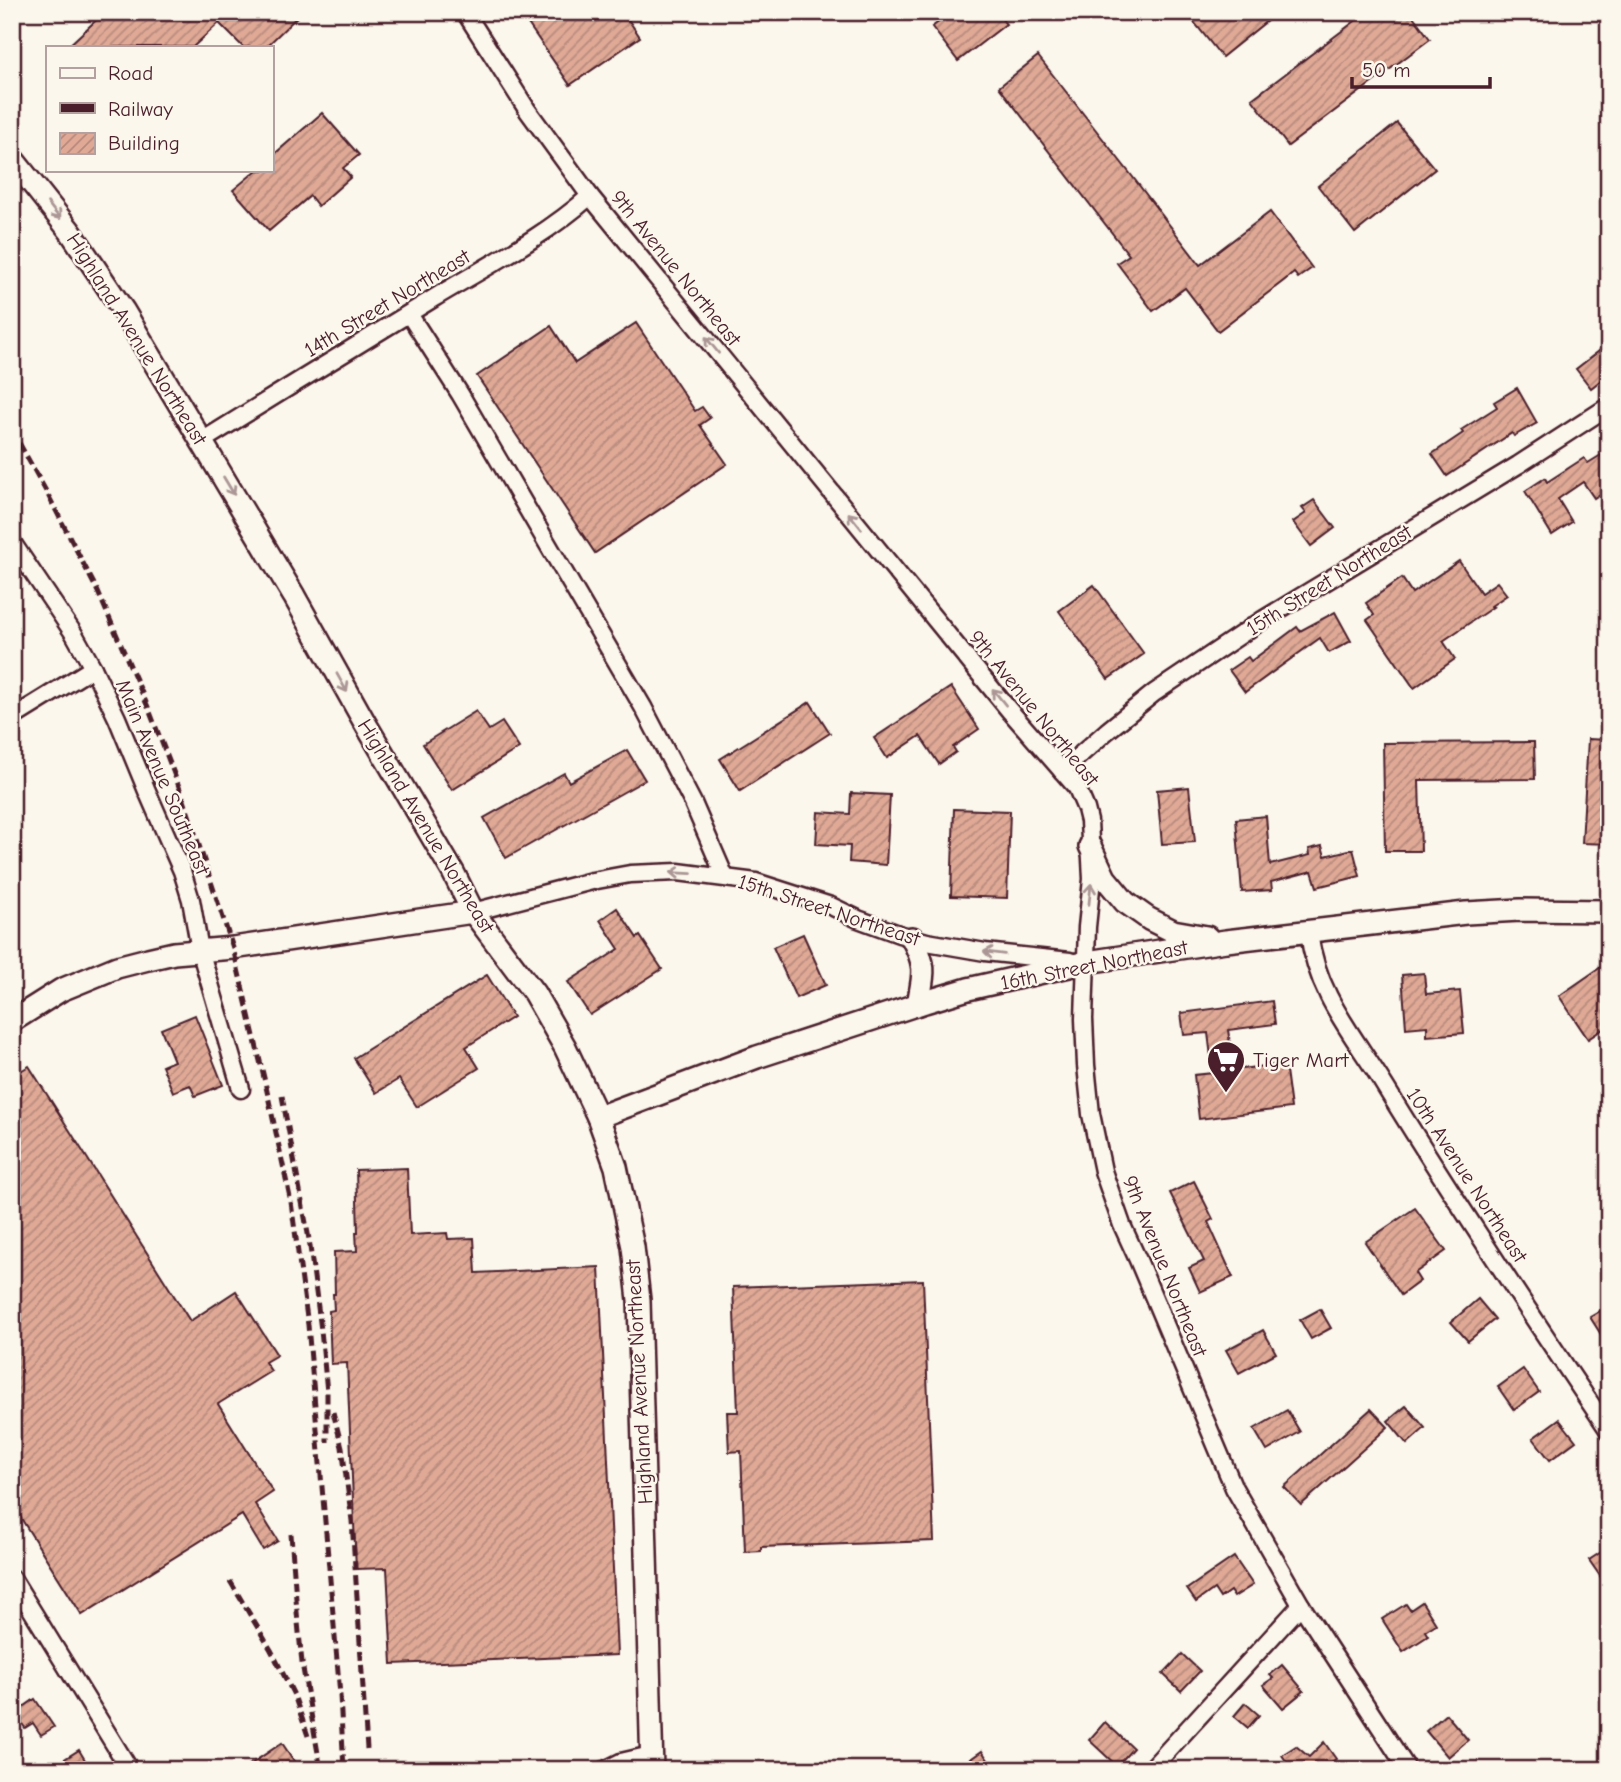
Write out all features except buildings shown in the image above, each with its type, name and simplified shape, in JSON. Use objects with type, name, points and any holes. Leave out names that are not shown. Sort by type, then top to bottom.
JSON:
[{"type":"main road","name":"Highland Avenue Northeast","points":[[12,158],[78,243],[123,310],[294,596],[402,788],[453,872],[473,912],[534,993],[571,1059],[598,1117],[623,1194],[639,1300],[652,1762]]},
{"type":"main road","points":[[1090,846],[1105,878],[1125,902],[1149,919],[1173,931],[1226,941]]},
{"type":"main road","name":"16th Street Northeast","points":[[598,1117],[757,1057],[918,1004],[968,989],[1087,962],[1226,941],[1447,915],[1554,909],[1609,911]]},
{"type":"main road","name":"15th Street Northeast","points":[[12,1021],[61,990],[117,967],[174,953],[233,948],[473,912]]},
{"type":"main road","points":[[912,938],[923,964],[918,1004]]},
{"type":"street","name":"9th Avenue Northeast","points":[[465,12],[528,111],[590,196],[1009,710],[1077,788],[1086,809],[1090,846],[1091,879],[1084,1019],[1086,1065],[1091,1114],[1103,1171],[1122,1225],[1234,1488],[1301,1605],[1408,1770]]},
{"type":"street","name":"14th Street Northeast","points":[[202,441],[546,231],[590,196]]},
{"type":"street","points":[[409,314],[460,394],[643,707],[693,803],[724,877]]},
{"type":"street","name":"15th Street Northeast","points":[[1062,771],[1154,693],[1264,619],[1609,407]]},
{"type":"street","name":"Main Avenue Southeast","points":[[12,542],[74,634],[93,668],[182,871],[191,900],[200,950],[241,1088]]},
{"type":"street","points":[[12,718],[93,668]]},
{"type":"street","name":"15th Street Northeast","points":[[473,912],[592,881],[630,874],[678,873],[756,883],[831,906],[858,919],[912,938],[1028,958],[1087,962]]},
{"type":"street","name":"10th Avenue Northeast","points":[[1309,933],[1316,968],[1331,1002],[1609,1432]]},
{"type":"street","points":[[12,1578],[130,1770]]},
{"type":"street","points":[[1150,1770],[1301,1605]]},
{"type":"street","points":[[605,1770],[621,1762],[652,1762]]},
{"type":"railway","points":[[12,430],[98,592],[148,707],[183,797],[233,948],[291,1202],[308,1325],[344,1770]]},
{"type":"railway","points":[[282,1096],[309,1239],[321,1330],[327,1392],[327,1442]]},
{"type":"railway","points":[[333,1412],[342,1447],[352,1521],[367,1749]]},
{"type":"railway","points":[[291,1534],[302,1663],[321,1770]]},
{"type":"railway","points":[[230,1581],[294,1695],[308,1736]]},
{"type":"place","name":"Tiger Mart","points":[[1226,1094]]}]
